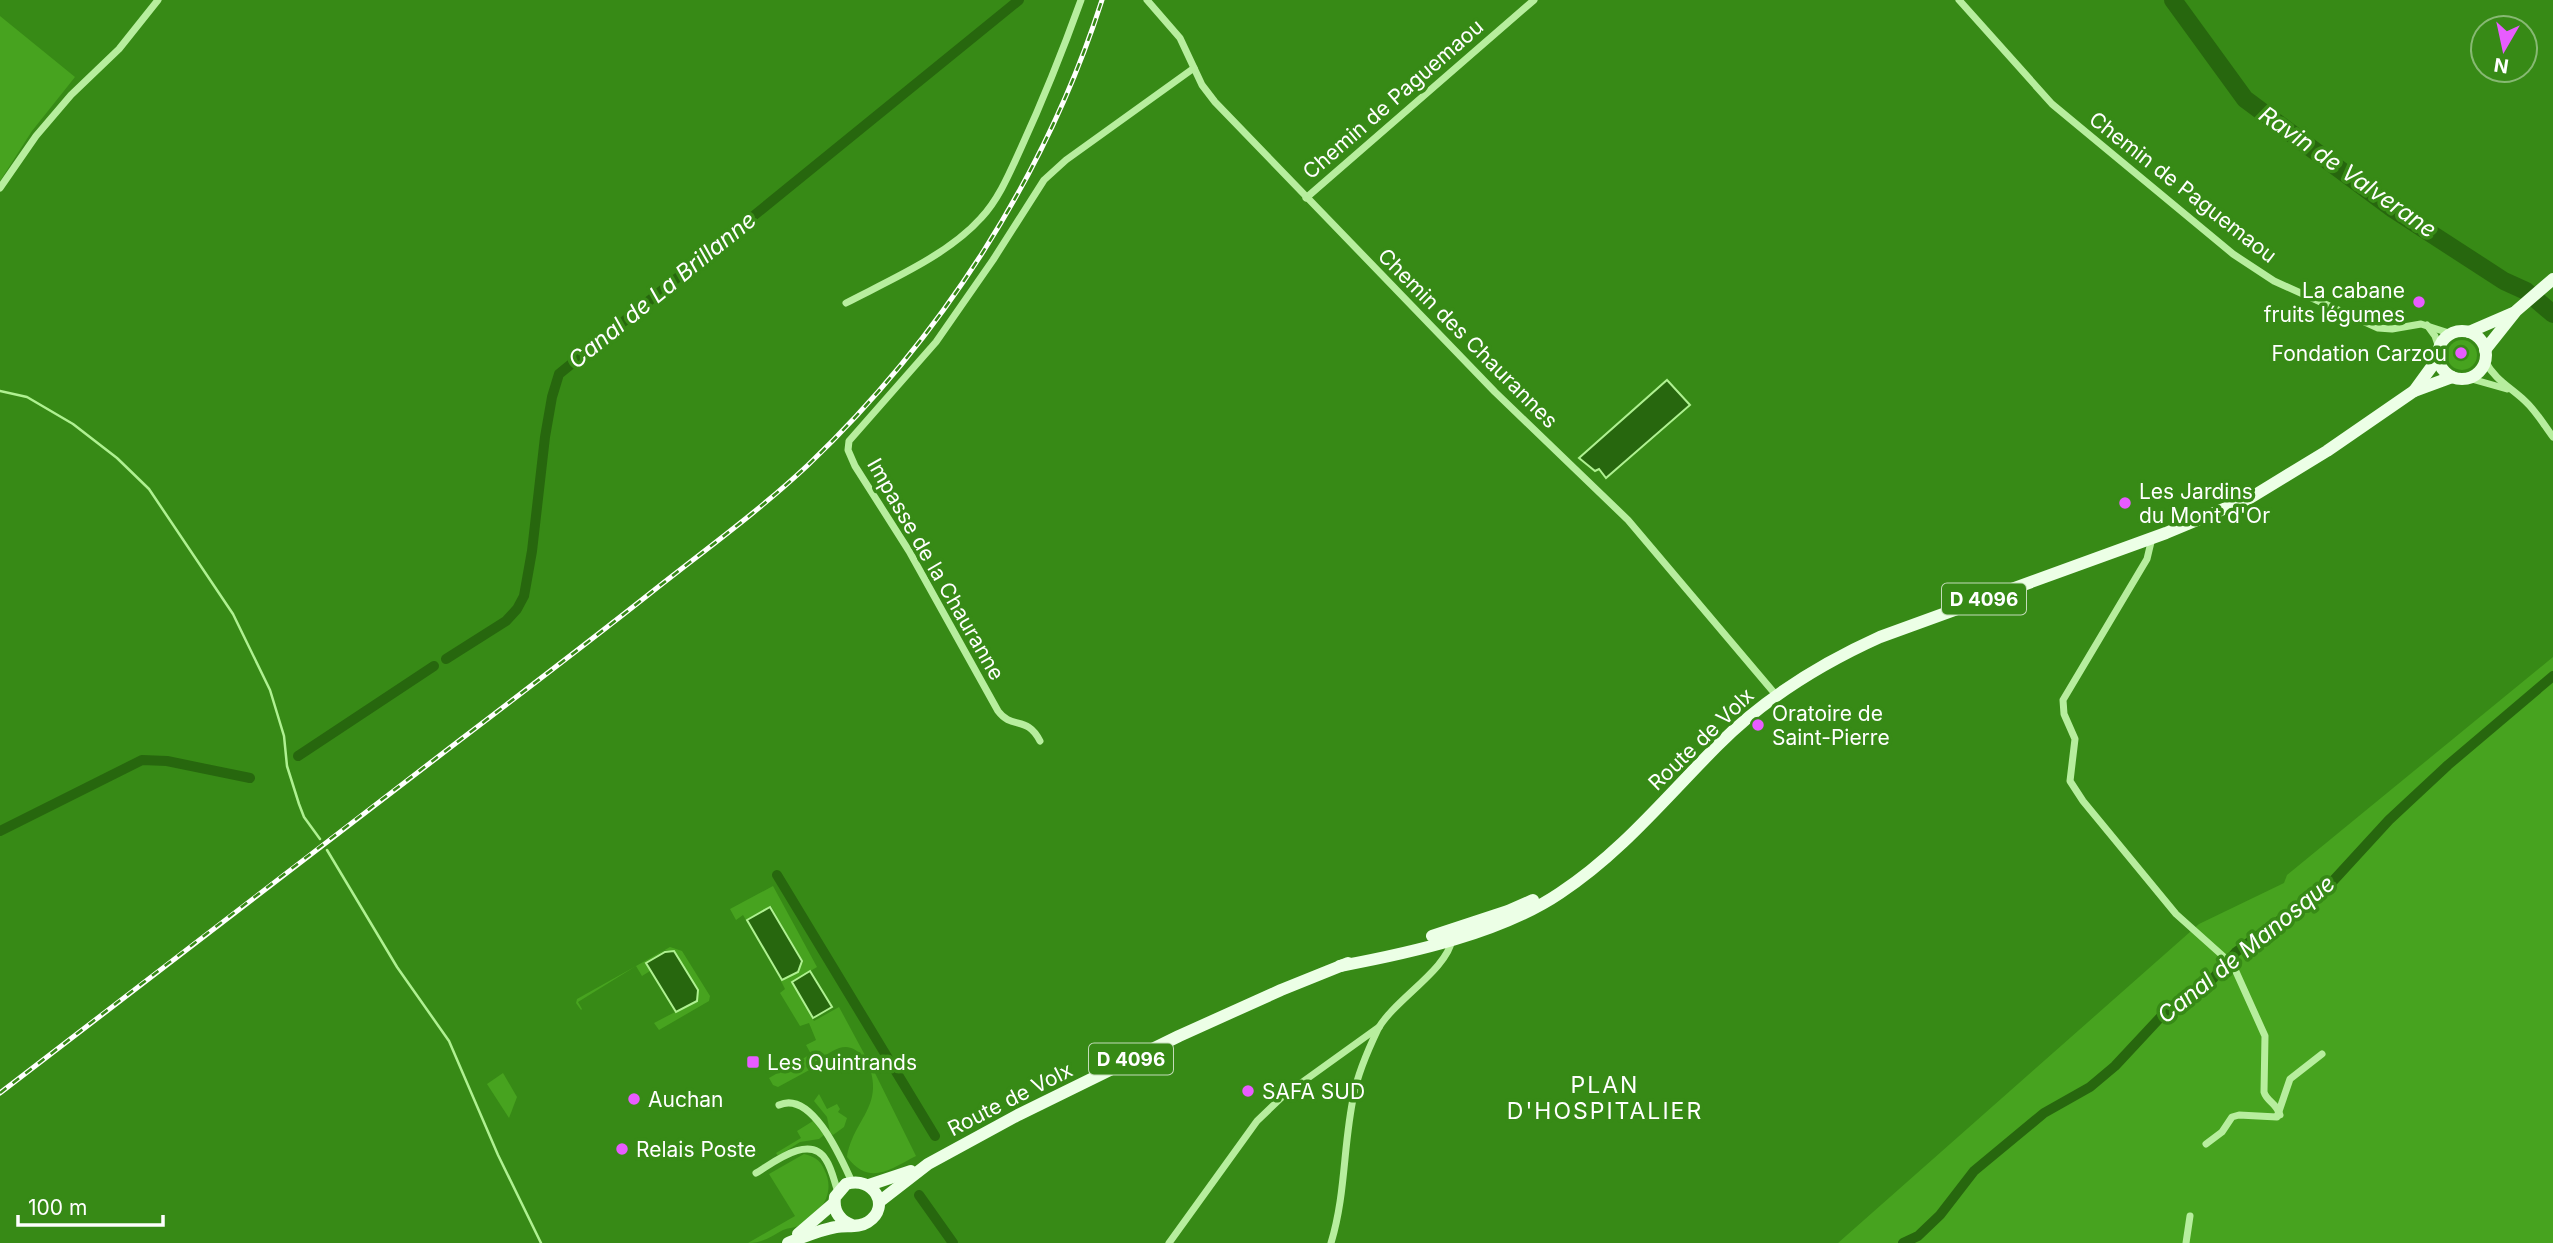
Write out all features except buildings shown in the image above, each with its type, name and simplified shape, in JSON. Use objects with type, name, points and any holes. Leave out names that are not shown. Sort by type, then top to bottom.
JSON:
[{"type":"main road","points":[[2516,311],[2469,332],[2452,334],[2444,340],[2439,353],[2445,372],[2452,377],[2468,378],[2479,372],[2485,355],[2516,311],[2553,279]]},
{"type":"main road","points":[[2469,332],[2477,336],[2485,355]]},
{"type":"main road","name":"Route de Volx","points":[[2414,391],[2439,353]]},
{"type":"main road","name":"Route de Volx","points":[[1340,967],[1452,939],[1503,923],[1541,905],[1571,886],[1646,820],[1718,744],[1776,695],[1839,655],[1880,637],[2152,538],[2250,498],[2318,457],[2414,391],[2452,377]]},
{"type":"main road","name":"Route de Volx","points":[[869,1185],[928,1164],[1018,1115],[1280,990],[1374,952],[1508,911],[1594,866]]},
{"type":"main road","name":"Route de Volx","points":[[879,1202],[928,1164]]},
{"type":"main road","points":[[852,1182],[869,1185],[876,1192],[879,1202],[876,1215],[871,1220],[858,1226],[824,1230],[787,1243],[852,1182]]},
{"type":"main road","points":[[836,1197],[839,1217],[852,1225]]},
{"type":"street","points":[[0,188],[54,115],[118,48],[158,0]]},
{"type":"street","points":[[846,303],[933,255],[984,215],[1001,188],[1024,141],[1081,0]]},
{"type":"street","name":"Chemin des Chaurannes","points":[[1147,0],[1177,34],[1209,96],[1494,392],[1628,520],[1776,695]]},
{"type":"street","name":"Chemin de Paguemaou","points":[[1306,198],[1534,0]]},
{"type":"street","name":"Chemin de Paguemaou","points":[[1959,0],[2052,104],[2250,267],[2289,288],[2378,328],[2389,330],[2416,324],[2426,325]]},
{"type":"street","name":"Impasse de la Chauranne","points":[[1040,741],[1030,726],[1007,720],[998,711],[908,551],[855,466],[848,450],[849,441],[854,432],[936,342],[1044,180],[1066,160],[1194,68]]},
{"type":"street","points":[[2426,325],[2452,334]]},
{"type":"street","points":[[2426,325],[2435,336],[2439,353]]},
{"type":"street","points":[[2485,355],[2492,373],[2527,403],[2553,437]]},
{"type":"street","points":[[2468,378],[2508,389]]},
{"type":"street","points":[[2152,538],[2147,559],[2063,700],[2064,714],[2076,739],[2070,781],[2083,801],[2176,914],[2233,965],[2265,1036],[2264,1092],[2267,1098],[2276,1104],[2280,1115]]},
{"type":"street","points":[[1331,1243],[1340,1210],[1353,1096],[1363,1063],[1380,1027],[1404,998],[1443,960],[1457,933],[1499,919],[1508,911]]},
{"type":"street","points":[[1169,1243],[1257,1121],[1283,1096],[1380,1027]]},
{"type":"street","points":[[2206,1144],[2222,1132],[2232,1117],[2239,1115],[2274,1118],[2280,1115],[2290,1079],[2322,1054]]},
{"type":"street","points":[[779,1105],[791,1102],[808,1109],[829,1138],[852,1182]]},
{"type":"street","points":[[756,1173],[799,1149],[813,1150],[825,1157],[836,1197]]},
{"type":"street","points":[[2186,1243],[2190,1216]]},
{"type":"shaded area","points":[[0,16],[75,77],[32,131],[0,181]]},
{"type":"shaded area","points":[[2462,340],[2473,344],[2477,355],[2473,366],[2462,370],[2451,366],[2447,355],[2451,344]]},
{"type":"shaded area","points":[[1667,380],[1690,405],[1606,478],[1599,469],[1595,471],[1579,458]]},
{"type":"shaded area","points":[[2553,657],[2553,1243],[1838,1243],[2199,924],[2284,883],[2287,875]]},
{"type":"shaded area","points":[[773,886],[817,967],[792,982],[814,1021],[839,1007],[867,1059],[852,1048],[841,1048],[815,1062],[813,1068],[778,1087],[773,1085],[769,1078],[811,1054],[806,1045],[816,1040],[809,1023],[800,1026],[780,993],[785,989],[781,981],[798,972],[803,962],[771,906],[746,920],[743,915],[736,920],[730,909]]},
{"type":"shaded area","points":[[770,907],[802,961],[798,972],[782,980],[747,920]]},
{"type":"shaded area","points":[[670,947],[682,951],[710,996],[709,1001],[659,1030],[654,1023],[698,1000],[698,989],[674,951],[665,950],[645,963],[650,971],[642,976],[636,966]]},
{"type":"shaded area","points":[[674,951],[698,990],[697,1001],[676,1012],[646,963],[665,952]]},
{"type":"shaded area","points":[[636,966],[578,1002],[581,1010],[576,1003],[577,999]]},
{"type":"shaded area","points":[[810,971],[832,1007],[813,1018],[792,982]]},
{"type":"shaded area","points":[[871,1065],[916,1156],[880,1173],[863,1171],[847,1157],[873,1092]]},
{"type":"shaded area","points":[[503,1073],[517,1097],[509,1118],[487,1084]]},
{"type":"shaded area","points":[[819,1094],[827,1109],[837,1104],[840,1109],[838,1112],[847,1118],[844,1127],[833,1135],[827,1117],[814,1101]]},
{"type":"shaded area","points":[[813,1121],[824,1135],[819,1139],[800,1142],[778,1156],[776,1153],[801,1138],[797,1131]]},
{"type":"shaded area","points":[[804,1154],[820,1163],[828,1178],[829,1187],[824,1202],[813,1216],[798,1226],[762,1241],[748,1243],[795,1216],[769,1174]]},
{"type":"waterway","name":"Canal de La Brillanne","points":[[446,659],[506,621],[524,596],[545,437],[559,374],[1019,0]]},
{"type":"waterway","name":"Ravin de Valverane","points":[[2173,0],[2245,99],[2393,209],[2504,281],[2526,291],[2553,314]]},
{"type":"waterway","points":[[0,391],[27,397],[73,424],[117,458],[149,489],[233,614],[270,690],[284,736],[287,766],[299,804],[304,817],[320,839]]},
{"type":"waterway","name":"Canal de La Brillanne","points":[[298,756],[434,666]]},
{"type":"waterway","name":"Canal de Manosque","points":[[1903,1243],[1918,1236],[1940,1215],[1974,1171],[2044,1113],[2090,1087],[2115,1066],[2170,1007],[2193,996],[2210,982],[2236,952],[2300,908],[2333,881],[2389,820],[2448,765],[2553,676]]},
{"type":"waterway","name":"Canal de La Brillanne","points":[[0,831],[142,760],[167,761],[250,778]]},
{"type":"waterway","points":[[327,850],[397,967],[449,1041],[498,1155],[541,1243]]},
{"type":"waterway","points":[[777,875],[935,1136]]},
{"type":"waterway","points":[[919,1195],[953,1243]]},
{"type":"railway","points":[[0,1093],[601,632],[750,515],[808,465],[857,416],[902,363],[945,308],[984,250],[1051,129],[1079,65],[1102,0]]},
{"type":"place","name":"La cabane fruits légumes","points":[[2419,302]]},
{"type":"place","name":"Fondation Carzou","points":[[2461,353]]},
{"type":"place","name":"Les Jardins du Mont d'Or","points":[[2125,503]]},
{"type":"place","name":"Oratoire de Saint-Pierre","points":[[1758,725]]},
{"type":"place","name":"Les Quintrands","points":[[753,1062]]},
{"type":"place","name":"SAFA SUD","points":[[1248,1091]]},
{"type":"place","name":"Auchan","points":[[634,1099]]},
{"type":"place","name":"Relais Poste","points":[[622,1149]]},
{"type":"district","name":"PLAN D'HOSPITALIER","points":[[1605,1098]]}]
